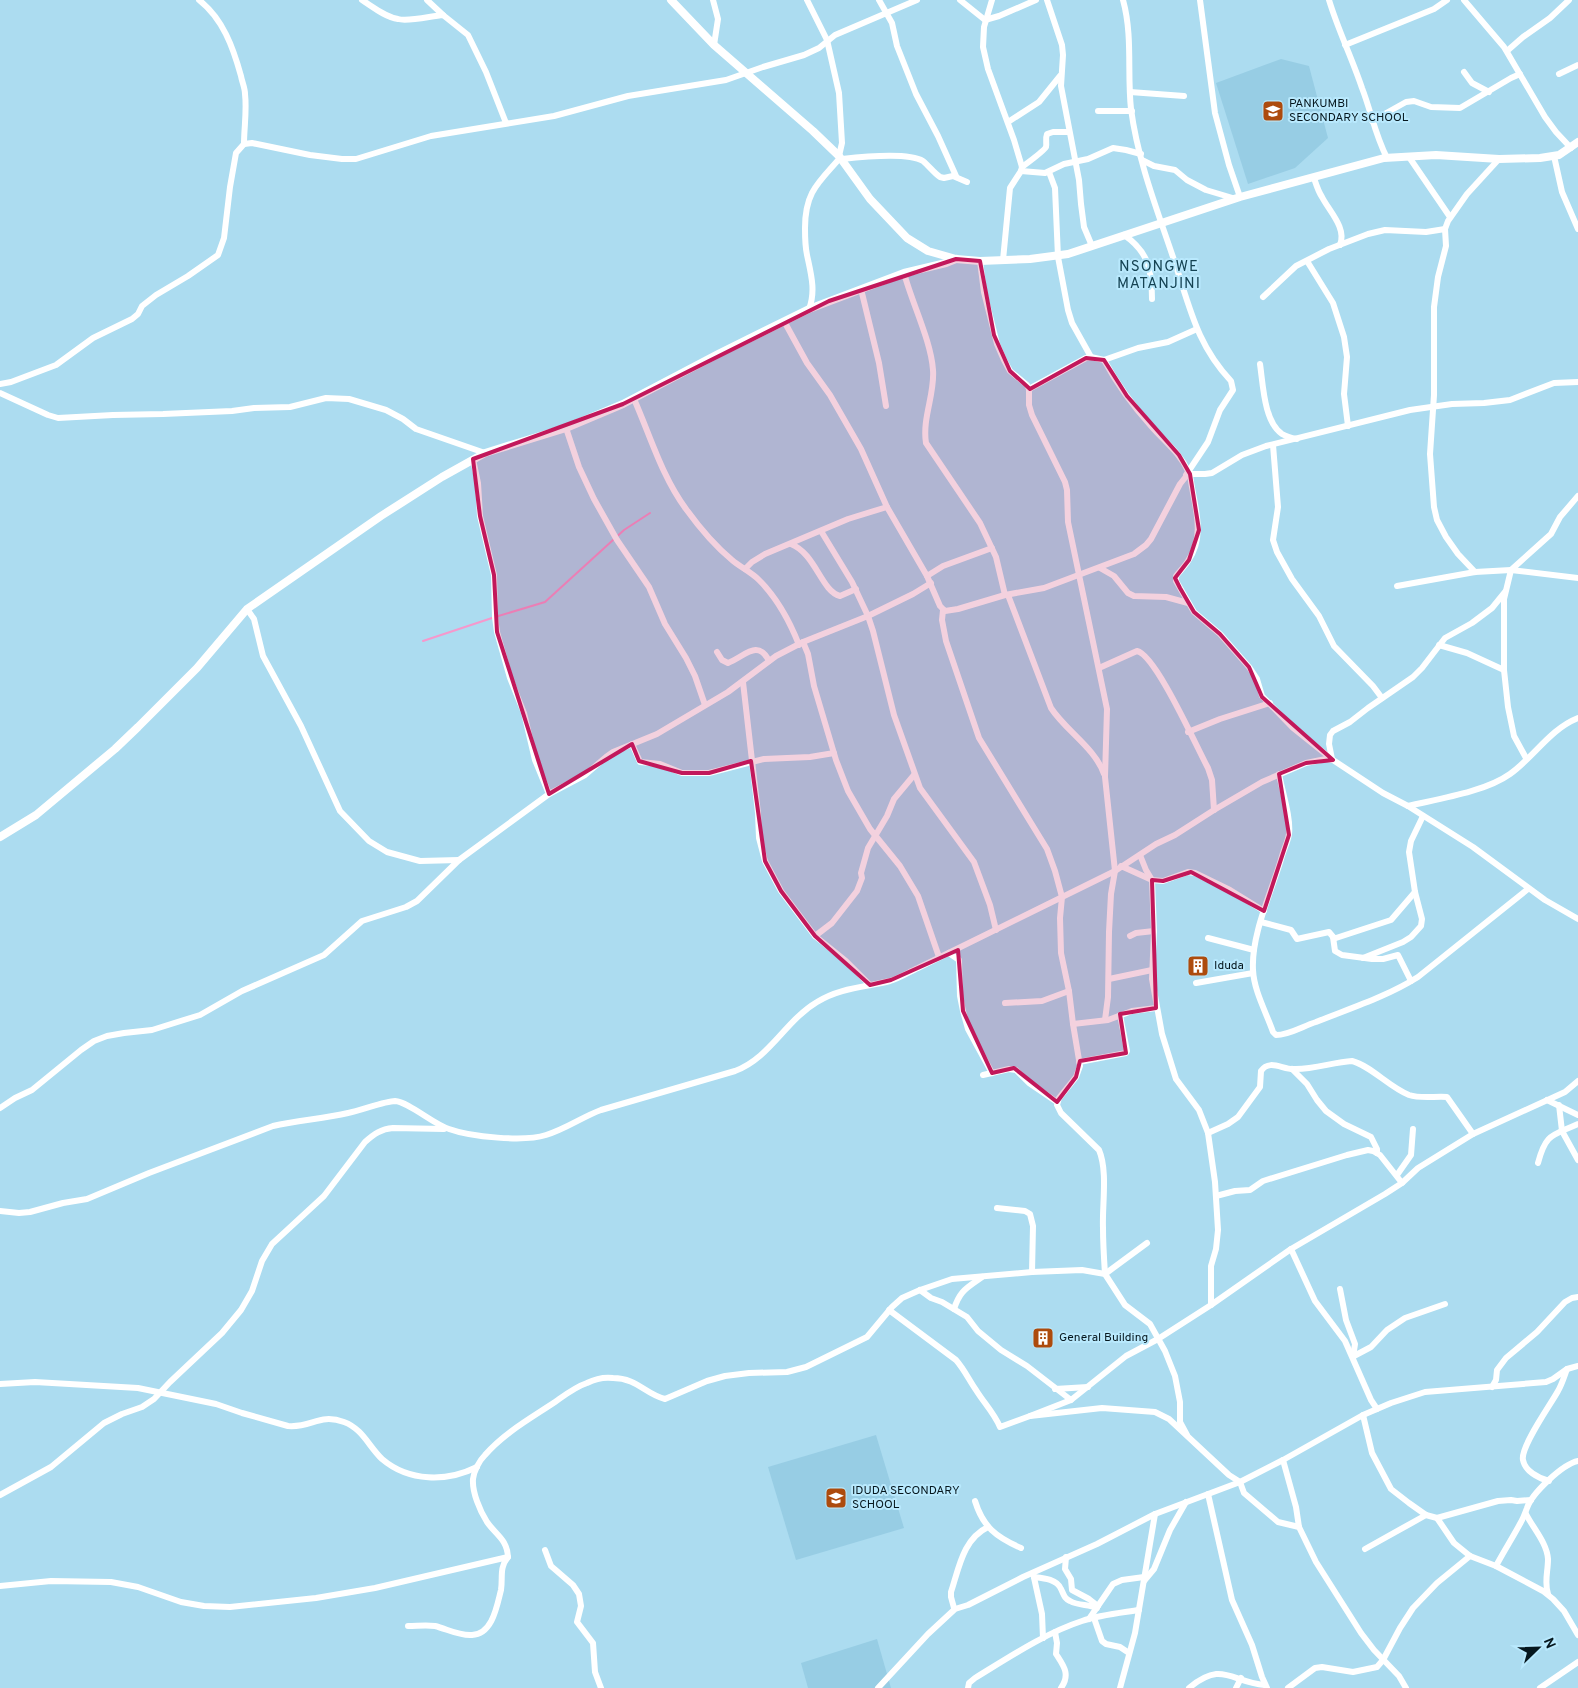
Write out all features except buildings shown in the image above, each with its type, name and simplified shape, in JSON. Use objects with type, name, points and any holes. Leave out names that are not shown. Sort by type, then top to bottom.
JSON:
[{"type":"street","points":[[0,384],[12,382],[56,365],[93,338],[132,319],[138,314],[142,306],[156,295],[218,255],[224,238],[236,153],[244,144],[245,94],[230,40],[222,25],[199,0]]},
{"type":"street","points":[[362,0],[397,19],[405,20],[442,15]]},
{"type":"street","points":[[427,0],[442,15],[468,35],[486,72],[506,123]]},
{"type":"street","points":[[671,0],[714,45],[813,131],[840,158],[870,199],[906,238],[928,250],[956,259],[980,261],[1058,257],[1238,198],[1387,158],[1436,156],[1499,159],[1554,156],[1564,153],[1578,142]]},
{"type":"street","points":[[713,0],[718,19],[714,45]]},
{"type":"street","points":[[807,0],[827,40],[840,102],[842,143],[840,158],[816,185],[806,208],[805,245],[813,287],[809,309]]},
{"type":"street","points":[[878,0],[892,23],[898,46],[916,94],[956,176]]},
{"type":"street","points":[[244,144],[252,143],[310,155],[356,159],[431,136],[554,116],[628,96],[726,80],[804,55],[819,48],[827,40],[842,32],[917,0]]},
{"type":"street","points":[[960,0],[985,20]]},
{"type":"street","points":[[992,0],[985,20],[984,54],[1022,169]]},
{"type":"street","points":[[985,20],[1036,0]]},
{"type":"street","points":[[1047,0],[1062,45],[1061,86],[1076,160],[1084,227],[1092,246]]},
{"type":"street","points":[[943,610],[953,610],[1006,595],[1044,588],[1134,554],[1146,545],[1158,527],[1173,497],[1208,442],[1220,410],[1233,387],[1231,381],[1210,355],[1197,329],[1161,224],[1141,157],[1132,112],[1129,41],[1123,0]]},
{"type":"street","points":[[1200,0],[1215,113],[1238,198]]},
{"type":"street","points":[[1329,0],[1363,88],[1378,139],[1387,158]]},
{"type":"street","points":[[1345,45],[1434,9],[1447,0]]},
{"type":"street","points":[[1464,0],[1507,51],[1551,127],[1571,148]]},
{"type":"street","points":[[1507,51],[1550,18],[1569,0]]},
{"type":"street","points":[[1559,74],[1578,64]]},
{"type":"street","points":[[1464,72],[1472,83],[1489,92]]},
{"type":"street","points":[[1008,122],[1039,102],[1061,74]]},
{"type":"street","points":[[1372,120],[1406,102],[1414,102],[1431,107],[1454,107],[1458,109],[1477,100],[1520,74]]},
{"type":"street","points":[[1130,92],[1184,96]]},
{"type":"street","points":[[1098,111],[1132,112]]},
{"type":"street","points":[[1003,260],[1010,188],[1022,169],[1044,150],[1046,134],[1070,132]]},
{"type":"street","points":[[1022,169],[1037,173],[1049,172],[1064,164],[1088,158],[1113,148],[1141,157],[1154,166],[1176,170],[1187,180],[1206,190],[1238,198]]},
{"type":"street","points":[[1554,156],[1562,192],[1578,229]]},
{"type":"street","points":[[1409,157],[1450,216]]},
{"type":"street","points":[[840,158],[912,158],[922,160],[940,177],[956,176],[967,182]]},
{"type":"street","points":[[1475,572],[1449,542],[1434,507],[1430,454],[1433,406],[1434,307],[1438,277],[1446,246],[1445,229],[1450,216],[1499,159]]},
{"type":"street","points":[[1049,172],[1055,188],[1058,257],[1070,318],[1091,357]]},
{"type":"street","points":[[1314,178],[1321,196],[1339,226],[1340,245]]},
{"type":"street","points":[[1263,297],[1296,266],[1368,234],[1385,230],[1426,232],[1445,229]]},
{"type":"street","points":[[1124,235],[1136,245],[1147,260],[1152,275],[1152,299]]},
{"type":"street","points":[[0,837],[36,814],[138,728],[197,668],[247,609],[381,516],[473,459],[485,453],[566,428],[634,399],[784,320],[809,309],[904,274],[956,259]]},
{"type":"street","points":[[1307,260],[1333,303],[1344,337],[1347,357],[1344,394],[1348,426]]},
{"type":"street","points":[[980,261],[988,308],[1000,353],[1010,371],[1024,381],[1029,389],[1028,399],[1032,415],[1065,482],[1068,522],[1105,696],[1107,720],[1105,777],[1108,816],[1118,869],[1111,894],[1109,979],[1105,1020]]},
{"type":"street","points":[[904,274],[933,369],[927,411],[926,442],[972,509],[992,548],[1006,595],[1052,708],[1057,717],[1091,754],[1102,769],[1105,777]]},
{"type":"street","points":[[861,289],[879,363],[886,406]]},
{"type":"street","points":[[784,320],[807,362],[830,395],[861,449],[887,507],[931,583],[937,601],[943,610],[942,620],[946,641],[979,738],[1047,850],[1055,871],[1062,897],[1060,918],[1061,953],[1069,991],[1079,1062],[1079,1070],[1076,1077],[1057,1102]]},
{"type":"street","points":[[1029,389],[1074,364],[1091,357],[1104,360],[1138,348],[1168,342],[1197,329]]},
{"type":"street","points":[[1104,360],[1119,385],[1150,425],[1179,456],[1188,473],[1198,530],[1192,554],[1175,578],[1196,616],[1220,634],[1249,667],[1257,679],[1262,696],[1293,728],[1333,760],[1473,847],[1528,889],[1578,920]]},
{"type":"street","points":[[1260,364],[1265,397],[1274,427],[1282,434],[1298,439]]},
{"type":"street","points":[[1188,473],[1212,473],[1242,455],[1273,445],[1433,406],[1510,400],[1554,383],[1578,382]]},
{"type":"street","points":[[0,393],[58,418],[232,411],[290,407],[326,398],[349,399],[386,410],[416,429],[485,453]]},
{"type":"street","points":[[634,399],[675,494],[701,528],[732,560],[758,578],[777,604],[808,654],[817,696],[834,753],[854,803],[875,836],[900,866],[918,896],[939,958]]},
{"type":"street","points":[[566,428],[579,467],[594,499],[617,540],[648,587],[666,624],[686,658],[705,705]]},
{"type":"street","points":[[1273,445],[1278,507],[1273,540],[1277,552],[1292,579],[1319,616],[1334,646],[1373,686],[1382,698]]},
{"type":"street","points":[[473,459],[478,484],[480,516],[494,575],[497,632],[510,678],[524,713],[535,760],[549,794]]},
{"type":"street","points":[[1526,758],[1518,744],[1511,724],[1504,670],[1504,599],[1511,570],[1551,534],[1560,517],[1578,496]]},
{"type":"street","points":[[745,569],[759,558],[791,544],[861,514],[887,507]]},
{"type":"street","points":[[821,531],[856,589],[868,616],[894,715],[914,775],[924,795],[974,862],[990,905],[996,930]]},
{"type":"street","points":[[791,544],[797,546],[808,555],[834,594],[840,596],[856,589]]},
{"type":"street","points":[[927,576],[942,566],[992,548]]},
{"type":"street","points":[[1100,568],[1114,576],[1128,593],[1134,596],[1166,597],[1188,603]]},
{"type":"street","points":[[1397,586],[1475,572],[1511,570],[1578,578]]},
{"type":"street","points":[[0,1108],[32,1090],[94,1041],[107,1036],[152,1030],[200,1015],[242,991],[317,959],[329,951],[362,921],[406,908],[417,902],[459,860],[549,794],[585,775],[613,752],[657,734],[743,682],[769,661],[801,644],[868,616],[931,583]]},
{"type":"street","points":[[1333,760],[1329,748],[1330,735],[1416,673],[1445,638],[1472,623],[1492,608],[1507,588]]},
{"type":"street","points":[[247,609],[254,619],[263,656],[301,726],[340,811],[369,841],[387,852],[420,861],[459,860]]},
{"type":"street","points":[[1439,646],[1468,654],[1504,670]]},
{"type":"street","points":[[717,652],[722,660],[728,663],[754,650],[760,650],[764,652],[769,661]]},
{"type":"street","points":[[1099,668],[1132,652],[1137,651],[1144,654],[1161,678],[1210,774],[1214,810]]},
{"type":"street","points":[[743,682],[758,813],[759,838],[765,861],[781,891],[815,936],[846,961],[870,985]]},
{"type":"street","points":[[1188,732],[1220,719],[1270,703]]},
{"type":"street","points":[[1408,806],[1433,801],[1500,780],[1512,773],[1551,735],[1572,720],[1578,718]]},
{"type":"street","points":[[632,744],[640,762],[664,765],[682,773],[709,773],[764,759],[810,757],[834,753]]},
{"type":"street","points":[[0,1495],[51,1467],[104,1423],[149,1403],[222,1333],[241,1310],[252,1292],[262,1261],[272,1244],[324,1196],[373,1134],[386,1128],[425,1128],[448,1129],[482,1136],[536,1137],[562,1129],[601,1110],[735,1071],[750,1065],[765,1052],[800,1014],[815,1003],[839,992],[891,980],[939,958],[1118,869],[1156,844],[1175,836],[1249,789],[1306,763],[1333,760]]},
{"type":"street","points":[[1279,774],[1289,835],[1261,922],[1254,950],[1253,973],[1269,1022],[1273,1032],[1277,1035],[1287,1033],[1380,997],[1411,981],[1528,889]]},
{"type":"street","points":[[815,936],[832,923],[857,891],[862,878],[865,857],[875,836],[894,799],[914,775]]},
{"type":"street","points":[[1363,958],[1403,942],[1411,937],[1420,927],[1422,919],[1415,892],[1409,852],[1411,841],[1423,816]]},
{"type":"street","points":[[1140,854],[1152,880],[1154,931],[1152,970],[1156,1008],[1162,1034],[1176,1079],[1199,1110],[1208,1133],[1216,1196],[1218,1236],[1211,1266],[1211,1306]]},
{"type":"street","points":[[1118,869],[1152,880],[1163,881],[1191,872],[1206,877],[1264,911]]},
{"type":"street","points":[[1333,937],[1338,938],[1389,921],[1415,892]]},
{"type":"street","points":[[1261,922],[1292,930],[1297,939],[1329,932],[1333,937],[1336,952],[1363,958],[1383,959],[1398,955],[1411,981]]},
{"type":"street","points":[[1130,936],[1136,933],[1154,931]]},
{"type":"street","points":[[1208,938],[1254,950]]},
{"type":"street","points":[[961,947],[959,960],[960,996],[963,1011],[968,1029],[992,1073]]},
{"type":"street","points":[[949,953],[959,960]]},
{"type":"street","points":[[1109,979],[1152,970]]},
{"type":"street","points":[[1196,983],[1253,973]]},
{"type":"street","points":[[1005,1003],[1042,1001],[1069,991]]},
{"type":"street","points":[[1073,1024],[1105,1020],[1132,1011],[1156,1008]]},
{"type":"street","points":[[1079,1062],[1126,1053],[1120,1015]]},
{"type":"street","points":[[1208,1133],[1238,1117],[1260,1087],[1261,1071],[1270,1064],[1292,1069],[1334,1062],[1354,1061],[1411,1096],[1448,1097],[1473,1134]]},
{"type":"street","points":[[983,1075],[1009,1069],[1016,1070],[1029,1083],[1057,1102],[1061,1113],[1099,1150],[1103,1169],[1105,1274],[1122,1302],[1147,1321],[1158,1339],[1175,1376],[1180,1402],[1180,1422],[1187,1435]]},
{"type":"street","points":[[1292,1069],[1307,1084],[1326,1111],[1344,1124],[1371,1137],[1377,1152],[1402,1182]]},
{"type":"street","points":[[890,1310],[956,1360],[990,1409],[1000,1427],[1071,1400],[1126,1356],[1158,1339],[1211,1306],[1291,1250],[1402,1182],[1418,1168],[1473,1134],[1565,1092],[1578,1081]]},
{"type":"street","points":[[1547,1100],[1578,1115]]},
{"type":"street","points":[[0,1210],[19,1213],[30,1212],[87,1199],[149,1173],[273,1126],[347,1114],[390,1102],[399,1102],[448,1129]]},
{"type":"street","points":[[1559,1105],[1562,1131],[1578,1160]]},
{"type":"street","points":[[1538,1163],[1547,1139],[1578,1124]]},
{"type":"street","points":[[1397,1175],[1411,1154],[1413,1129]]},
{"type":"street","points":[[1216,1196],[1235,1191],[1250,1190],[1263,1180],[1347,1155],[1368,1150],[1377,1152]]},
{"type":"street","points":[[997,1208],[1025,1211],[1030,1214],[1033,1226],[1032,1272]]},
{"type":"street","points":[[408,1626],[434,1626],[472,1635],[482,1632],[487,1627],[494,1616],[501,1588],[502,1567],[508,1557],[507,1547],[488,1522],[478,1503],[473,1479],[477,1467],[484,1456],[506,1436],[564,1396],[587,1383],[606,1378],[622,1378],[632,1381],[665,1399],[707,1381],[725,1376],[796,1370],[839,1352],[866,1337],[902,1298],[920,1290],[957,1278],[1082,1270],[1105,1274],[1147,1243]]},
{"type":"street","points":[[1291,1250],[1315,1301],[1342,1335],[1371,1400],[1377,1409]]},
{"type":"street","points":[[954,1309],[960,1293],[983,1276]]},
{"type":"street","points":[[1340,1289],[1346,1320],[1355,1344],[1353,1356]]},
{"type":"street","points":[[920,1290],[970,1320],[978,1330],[1001,1350],[1027,1366],[1071,1400]]},
{"type":"street","points":[[1492,1387],[1496,1381],[1497,1370],[1506,1358],[1537,1332],[1566,1302],[1578,1297]]},
{"type":"street","points":[[1353,1356],[1371,1347],[1387,1330],[1405,1318],[1445,1304]]},
{"type":"street","points":[[878,1688],[928,1634],[955,1609],[968,1605],[1023,1577],[1033,1575],[1155,1514],[1240,1482],[1363,1415],[1398,1400],[1425,1392],[1546,1382],[1567,1369],[1578,1366]]},
{"type":"street","points":[[1549,1481],[1540,1478],[1530,1471],[1523,1457],[1530,1438],[1559,1389],[1567,1369]]},
{"type":"street","points":[[0,1384],[49,1382],[128,1387],[216,1404],[288,1426],[298,1427],[322,1418],[334,1419],[346,1422],[359,1430],[382,1459],[405,1472],[422,1477],[452,1477],[477,1467]]},
{"type":"street","points":[[1055,1389],[1088,1387]]},
{"type":"street","points":[[1030,1416],[1102,1408],[1128,1409],[1162,1414],[1229,1475],[1240,1482],[1244,1494],[1270,1516],[1278,1522],[1299,1528]]},
{"type":"street","points":[[1363,1415],[1372,1454],[1392,1489],[1426,1515],[1437,1518],[1498,1502],[1531,1500]]},
{"type":"street","points":[[1283,1460],[1296,1507],[1299,1528],[1316,1562],[1368,1643],[1401,1678],[1406,1688]]},
{"type":"street","points":[[1548,1594],[1546,1587],[1547,1554],[1526,1514],[1526,1508],[1549,1481],[1567,1465],[1578,1461]]},
{"type":"street","points":[[1208,1494],[1228,1588],[1236,1613],[1252,1645],[1266,1686]]},
{"type":"street","points":[[975,1501],[980,1515],[988,1527],[1002,1538],[1021,1548]]},
{"type":"street","points":[[1092,1618],[1114,1584],[1122,1580],[1144,1579],[1154,1569],[1170,1530],[1186,1502]]},
{"type":"street","points":[[1120,1688],[1139,1610],[1155,1514]]},
{"type":"street","points":[[1496,1566],[1526,1514]]},
{"type":"street","points":[[1366,1549],[1426,1515]]},
{"type":"street","points":[[1437,1518],[1454,1543],[1470,1556],[1496,1566],[1548,1594],[1564,1611],[1578,1635]]},
{"type":"street","points":[[954,1608],[950,1597],[965,1549],[977,1532],[988,1527]]},
{"type":"street","points":[[545,1550],[551,1566],[573,1585],[579,1594],[581,1606],[577,1622],[593,1643],[595,1672],[601,1688]]},
{"type":"street","points":[[1288,1688],[1315,1668],[1360,1671],[1377,1667],[1413,1608],[1438,1582],[1470,1556]]},
{"type":"street","points":[[0,1586],[51,1581],[112,1582],[138,1587],[181,1602],[204,1606],[230,1607],[316,1598],[375,1588],[508,1557]]},
{"type":"street","points":[[1066,1557],[1066,1569],[1071,1580],[1072,1590],[1089,1599],[1098,1607]]},
{"type":"street","points":[[1033,1575],[1055,1582],[1060,1586],[1063,1595],[1070,1602],[1098,1607]]},
{"type":"street","points":[[1033,1575],[1042,1614],[1043,1638]]},
{"type":"street","points":[[968,1688],[969,1683],[975,1678],[1055,1632],[1092,1618],[1139,1610]]},
{"type":"street","points":[[1092,1618],[1102,1641],[1106,1644],[1117,1646],[1129,1653]]},
{"type":"street","points":[[1055,1632],[1056,1654],[1063,1664],[1065,1674],[1065,1680],[1061,1688]]},
{"type":"street","points":[[1540,1688],[1578,1662]]},
{"type":"street","points":[[1189,1688],[1200,1679],[1212,1674],[1225,1674],[1266,1686]]},
{"type":"street","points":[[1236,1688],[1241,1678]]},
{"type":"highlighted area","points":[[956,259],[980,261],[994,335],[1010,371],[1030,389],[1086,358],[1104,360],[1127,396],[1179,455],[1190,474],[1199,530],[1189,560],[1175,578],[1180,588],[1194,612],[1220,634],[1249,667],[1262,697],[1333,760],[1306,763],[1279,774],[1289,835],[1264,911],[1191,872],[1163,881],[1152,880],[1156,1008],[1120,1014],[1126,1053],[1080,1061],[1076,1077],[1057,1102],[1014,1068],[992,1073],[963,1011],[958,950],[891,980],[870,985],[815,936],[781,891],[765,861],[751,761],[709,773],[682,773],[639,761],[632,744],[549,794],[497,632],[494,575],[480,516],[473,459],[623,404],[829,301]]},
{"type":"shaded area","name":"PANKUMBI SECONDARY SCHOOL","points":[[1281,59],[1309,66],[1328,138],[1295,168],[1248,184],[1216,83]]},
{"type":"shaded area","name":"IDUDA SECONDARY SCHOOL","points":[[876,1435],[904,1528],[796,1560],[768,1467]]},
{"type":"shaded area","points":[[877,1639],[891,1688],[808,1688],[801,1663]]},
{"type":"waterway","points":[[423,641],[545,602],[624,530],[650,513]]},
{"type":"place","name":"PANKUMBI SECONDARY SCHOOL","points":[[1273,111]]},
{"type":"place","name":"Iduda","points":[[1198,966]]},
{"type":"place","name":"General Building","points":[[1043,1338]]},
{"type":"place","name":"IDUDA SECONDARY SCHOOL","points":[[836,1498]]},
{"type":"district","name":"NSONGWE MATANJINI","points":[[1159,276]]}]
